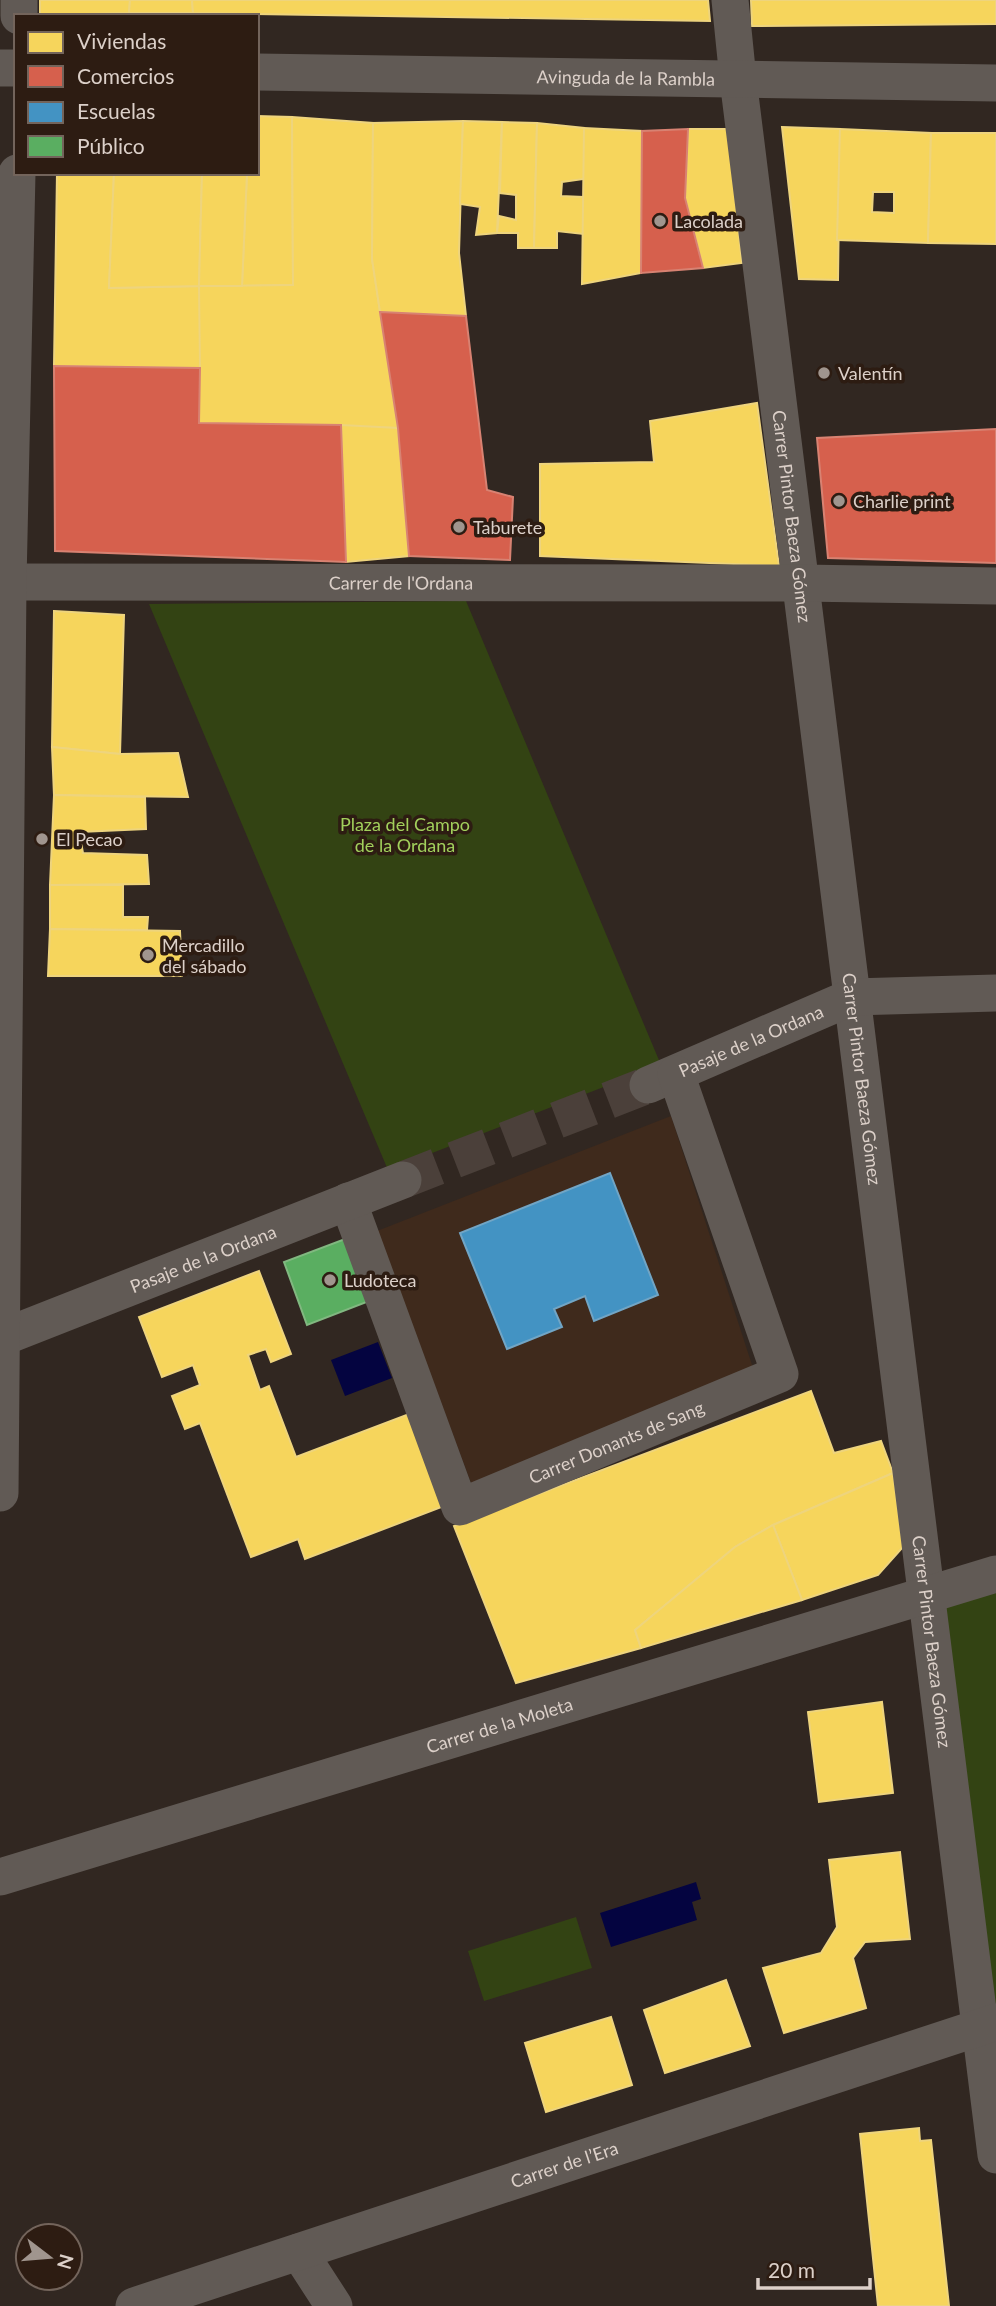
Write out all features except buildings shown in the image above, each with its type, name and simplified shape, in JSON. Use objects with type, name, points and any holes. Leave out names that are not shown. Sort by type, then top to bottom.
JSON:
[{"type":"street","name":"Carrer Pintor Baeza Gómez","points":[[730,0],[926,1594],[988,2025],[996,2155]]},
{"type":"street","name":"Avinguda de la Rambla","points":[[259,72],[996,83]]},
{"type":"street","points":[[0,1493],[4,582],[17,175]]},
{"type":"street","name":"Carrer de l'Ordana","points":[[4,582],[801,583],[996,586]]},
{"type":"street","points":[[852,997],[996,993]]},
{"type":"street","name":"Pasaje de la Ordana","points":[[662,1079],[852,997]]},
{"type":"street","name":"Carrer Donants de Sang","points":[[348,1201],[460,1507],[780,1374],[662,1079]]},
{"type":"street","name":"Pasaje de la Ordana","points":[[1,1338],[403,1180]]},
{"type":"street","name":"Carrer de la Moleta","points":[[0,1877],[996,1574]]},
{"type":"street","name":"Carrer de l’Era","points":[[134,2306],[988,2025]]},
{"type":"street","points":[[299,2252],[334,2306]]},
{"type":"shaded area","points":[[671,1116],[753,1368],[474,1491],[377,1231]]},
{"type":"shaded area","points":[[378,1342],[392,1378],[345,1396],[331,1360]]},
{"type":"shaded area","points":[[696,1882],[701,1899],[692,1902],[697,1920],[611,1947],[600,1913]]},
{"type":"green space","name":"Plaza del Campo de la Ordana","points":[[466,601],[661,1065],[388,1170],[149,604]]},
{"type":"green space","points":[[996,1574],[996,2022],[926,1594]]},
{"type":"green space","points":[[576,1917],[592,1968],[484,2001],[468,1951]]},
{"type":"tunnel","points":[[403,1180],[648,1085]]},
{"type":"place","name":"Lacolada","points":[[660,221]]},
{"type":"place","name":"Valentín","points":[[824,373]]},
{"type":"place","name":"Charlie print","points":[[839,501]]},
{"type":"place","name":"Taburete","points":[[459,527]]},
{"type":"place","name":"El Pecao","points":[[42,839]]},
{"type":"place","name":"Mercadillo del sábado","points":[[148,955]]},
{"type":"place","name":"Ludoteca","points":[[330,1280]]}]
